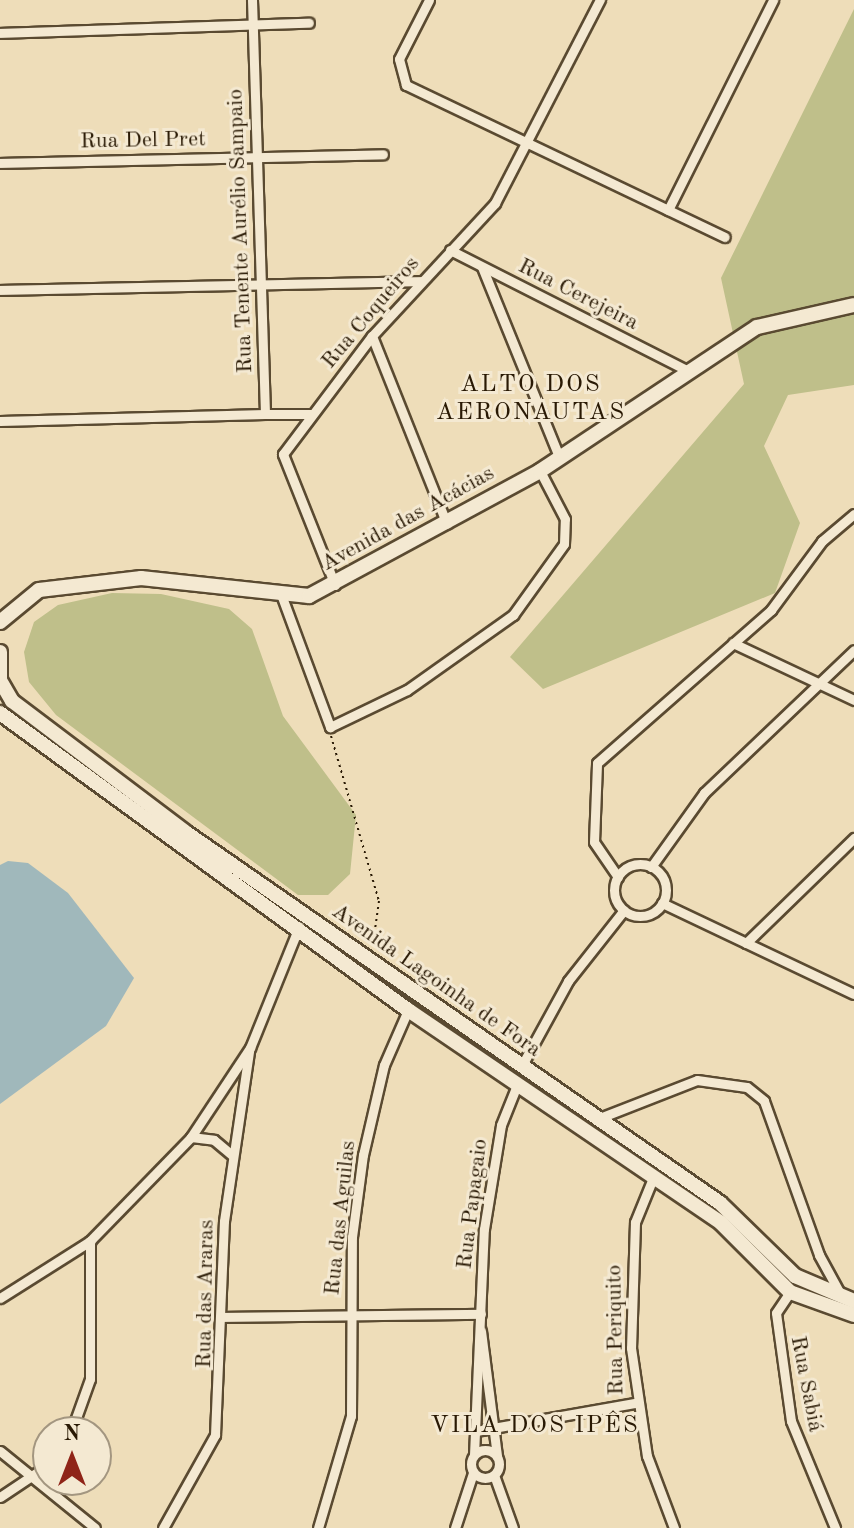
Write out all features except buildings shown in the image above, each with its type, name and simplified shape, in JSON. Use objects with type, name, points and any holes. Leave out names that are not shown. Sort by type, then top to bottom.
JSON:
[{"type":"main road","name":"Avenida das Acácias","points":[[0,622],[39,590],[141,578],[282,597],[335,585],[560,459],[757,327],[854,305]]},
{"type":"main road","points":[[0,652],[0,683]]},
{"type":"main road","name":"Avenida Lagoinha de Fora","points":[[0,683],[12,701],[302,923],[408,1010],[721,1223],[790,1292],[854,1315]]},
{"type":"main road","name":"Avenida Lagoinha de Fora","points":[[0,713],[302,923],[340,942],[720,1203],[795,1276],[849,1300]]},
{"type":"street","name":"Rua Tenente Aurélio Sampaio","points":[[252,0],[265,414]]},
{"type":"street","points":[[429,0],[399,59],[406,85],[725,237]]},
{"type":"street","name":"Rua Coqueiros","points":[[335,585],[283,454],[372,336],[495,203],[600,0]]},
{"type":"street","points":[[668,210],[773,0]]},
{"type":"street","points":[[0,33],[309,23]]},
{"type":"street","name":"Rua Del Pret","points":[[0,163],[383,154]]},
{"type":"street","name":"Rua Cerejeira","points":[[450,250],[690,372]]},
{"type":"street","points":[[482,267],[560,459]]},
{"type":"street","points":[[0,290],[259,280],[421,281]]},
{"type":"street","points":[[372,336],[447,524]]},
{"type":"street","points":[[0,421],[312,414]]},
{"type":"street","points":[[282,597],[330,727],[407,690],[513,615],[567,532],[540,471]]},
{"type":"street","points":[[618,877],[594,842],[595,768],[733,643],[854,514]]},
{"type":"street","points":[[733,643],[854,700]]},
{"type":"street","points":[[651,867],[704,793],[854,650]]},
{"type":"street","points":[[746,943],[854,838]]},
{"type":"street","points":[[632,866],[651,867],[664,879],[662,903],[642,916],[624,910],[615,895],[618,877],[632,866]]},
{"type":"street","points":[[662,903],[854,994]]},
{"type":"street","points":[[521,1067],[568,981],[624,910]]},
{"type":"street","points":[[0,1298],[90,1241],[191,1137],[250,1048],[302,923]]},
{"type":"street","name":"Rua das Aguilas","points":[[318,1528],[351,1416],[349,1316],[363,1155],[384,1065],[408,1010]]},
{"type":"street","name":"Rua das Araras","points":[[163,1528],[215,1435],[232,1155],[250,1048]]},
{"type":"street","points":[[595,1120],[697,1080],[747,1087],[764,1101],[819,1255],[849,1300]]},
{"type":"street","name":"Rua Papagaio","points":[[473,1473],[484,1229],[501,1125],[517,1085]]},
{"type":"street","points":[[191,1137],[214,1140],[232,1155]]},
{"type":"street","name":"Rua Periquito","points":[[653,1178],[635,1222],[635,1403],[674,1528]]},
{"type":"street","points":[[77,1416],[90,1379],[90,1241]]},
{"type":"street","name":"Rua Sabiá","points":[[790,1292],[776,1313],[791,1421],[835,1528]]},
{"type":"street","points":[[222,1317],[481,1314]]},
{"type":"street","name":"Rua Papagaio","points":[[481,1331],[497,1456],[494,1475]]},
{"type":"street","points":[[476,1431],[494,1424],[635,1403]]},
{"type":"street","points":[[0,1451],[32,1476]]},
{"type":"street","points":[[474,1455],[497,1456]]},
{"type":"street","points":[[455,1528],[473,1473],[494,1475],[513,1528]]},
{"type":"street","points":[[0,1497],[32,1479]]},
{"type":"street","points":[[56,1496],[95,1528]]},
{"type":"path","points":[[330,727],[379,901],[375,931],[340,942]]},
{"type":"green space","points":[[854,9],[854,385],[788,395],[764,446],[800,523],[775,593],[543,689],[510,657],[744,384],[721,278]]},
{"type":"green space","points":[[112,593],[161,594],[229,609],[252,629],[283,716],[356,815],[350,874],[328,895],[298,895],[56,715],[29,682],[24,652],[34,622],[58,605]]},
{"type":"water","points":[[8,861],[28,863],[68,893],[134,978],[106,1026],[0,1104],[0,865]]},
{"type":"district","name":"ALTO DOS AERONAUTAS","points":[[531,400]]},
{"type":"district","name":"VILA DOS IPÊS","points":[[535,1427]]}]
